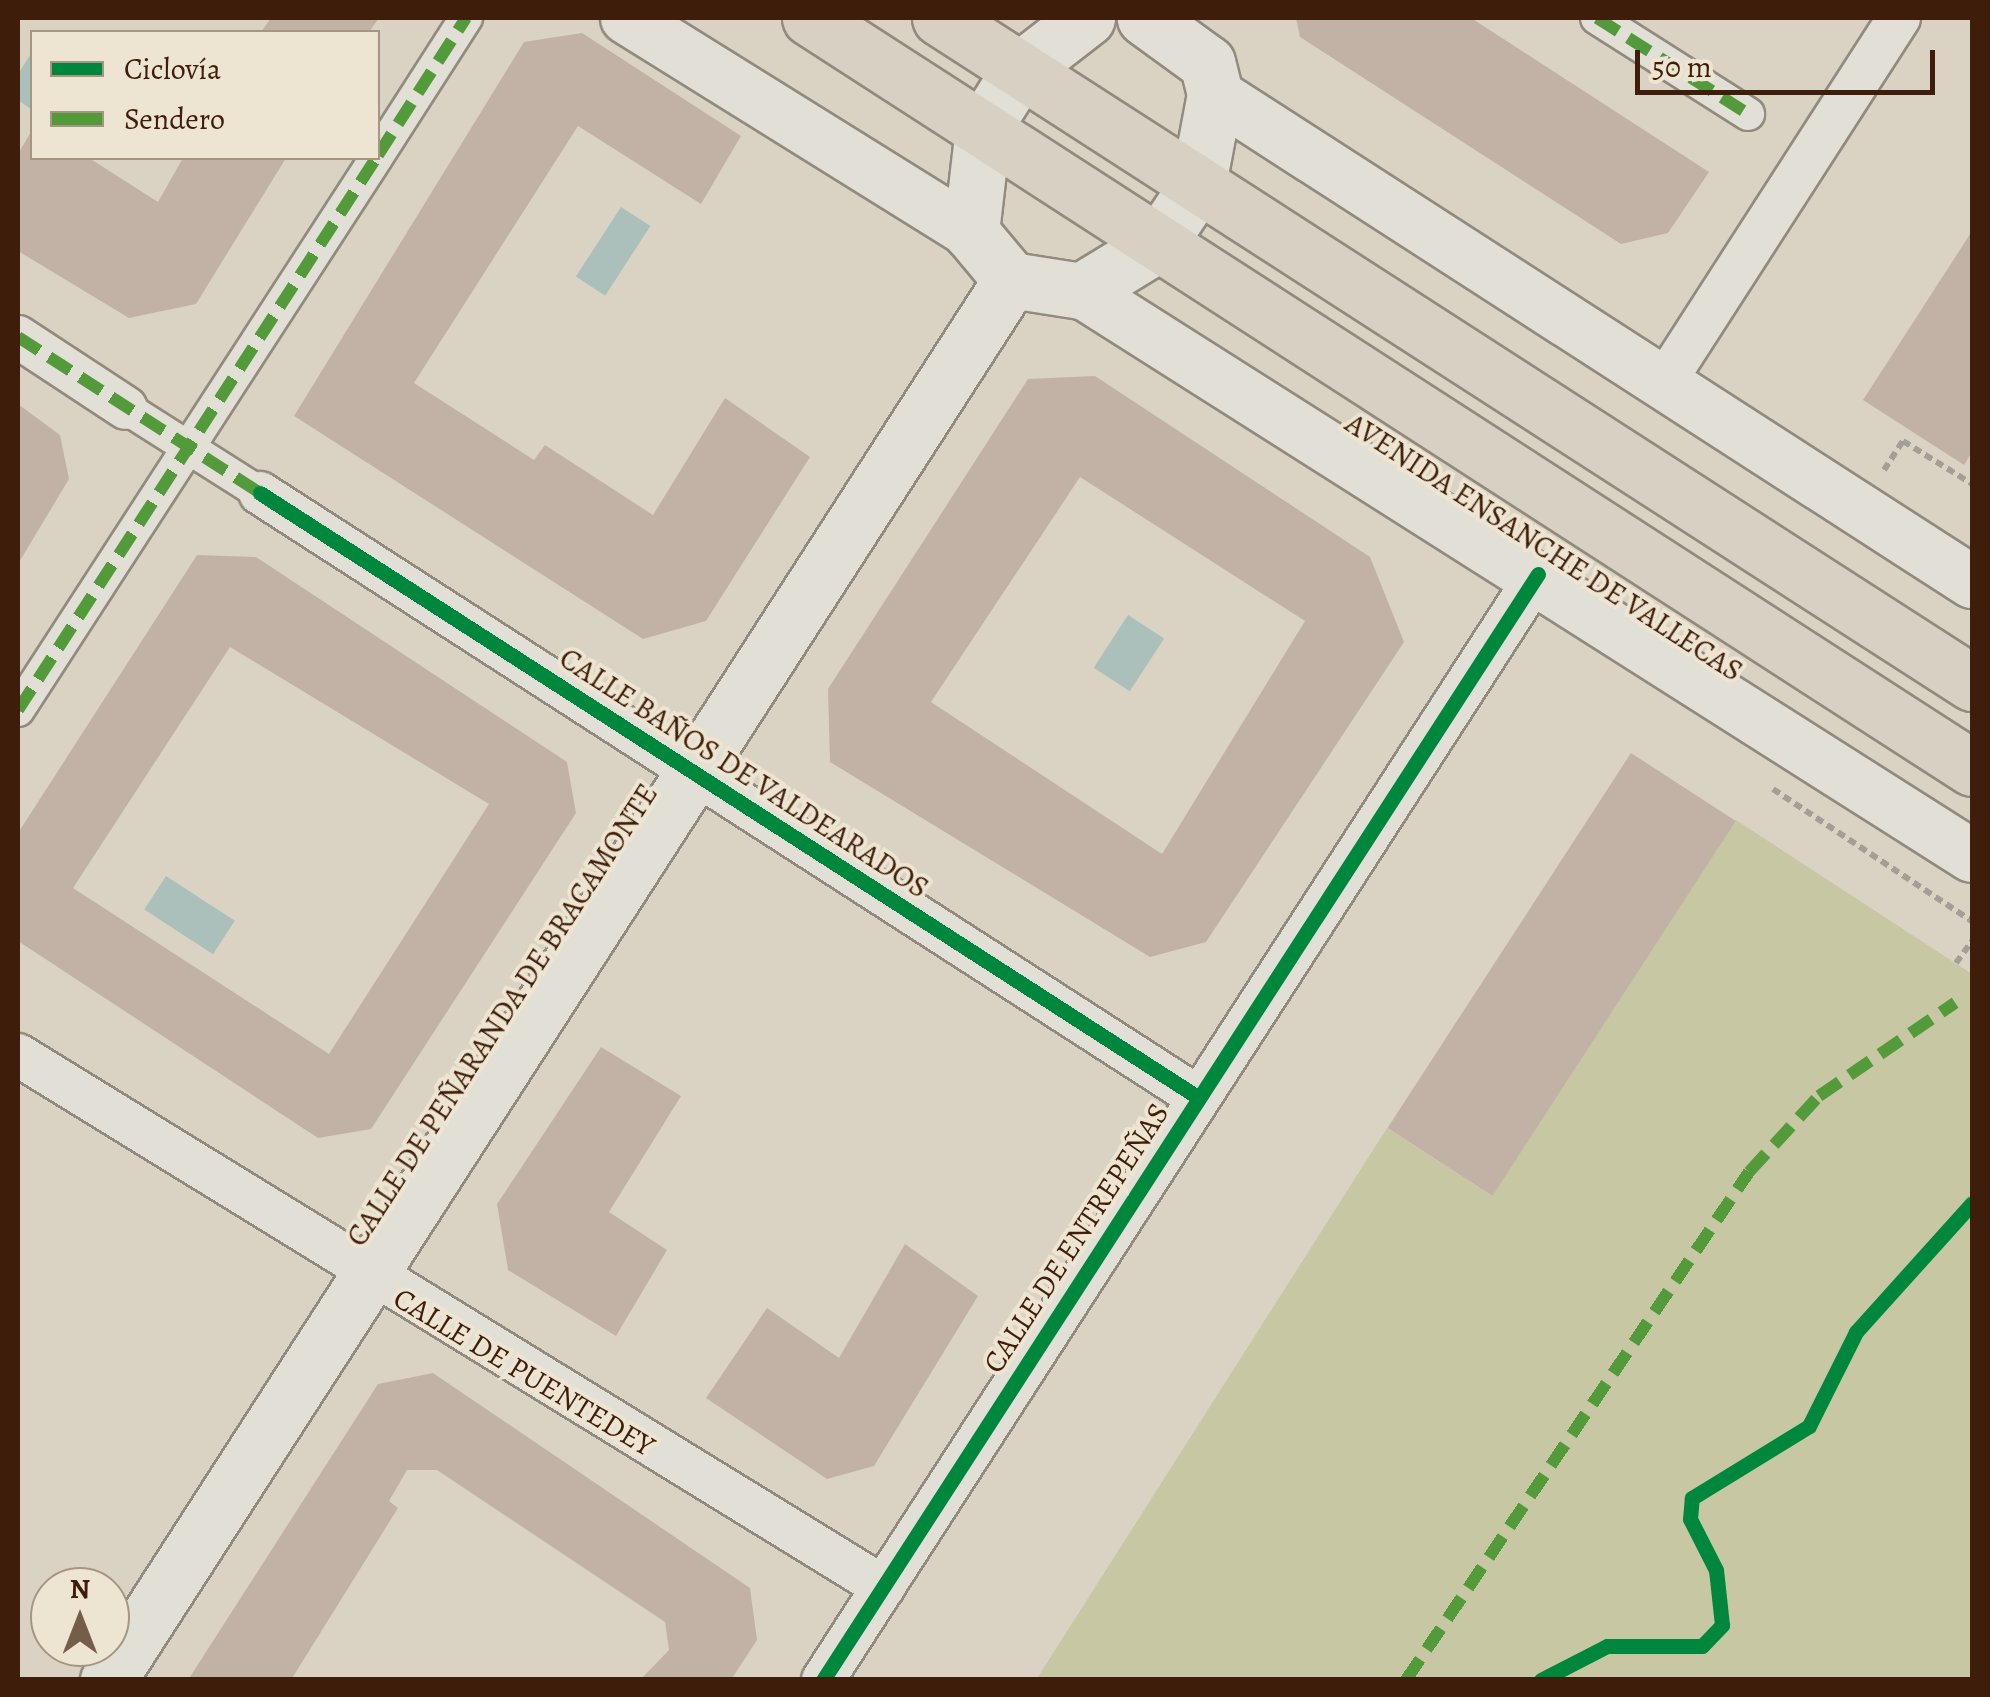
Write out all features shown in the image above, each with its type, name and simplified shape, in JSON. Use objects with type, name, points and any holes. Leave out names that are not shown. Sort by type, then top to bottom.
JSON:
[{"type":"main road","name":"AVENIDA ENSANCHE DE VALLECAS","points":[[810,18],[1972,768]]},
{"type":"main road","points":[[940,18],[1972,683]]},
{"type":"main road","points":[[1088,18],[1020,70],[982,128],[971,232],[1011,280],[1081,291],[1158,244],[1198,184],[1210,58],[1144,18]]},
{"type":"main road","name":"CALLE DE PEÑARANDA DE BRACAMONTE","points":[[108,1680],[690,772],[1011,280]]},
{"type":"street","points":[[380,151],[466,18]]},
{"type":"street","points":[[627,18],[971,232]]},
{"type":"street","points":[[1597,18],[1748,114]]},
{"type":"street","points":[[1665,381],[1899,18]]},
{"type":"street","points":[[1210,58],[1665,381],[1972,582]]},
{"type":"street","points":[[18,710],[374,160]]},
{"type":"street","name":"AVENIDA ENSANCHE DE VALLECAS","points":[[1081,291],[1538,574],[1972,856]]},
{"type":"street","name":"CALLE BAÑOS DE VALDEARADOS","points":[[18,336],[1199,1098]]},
{"type":"street","name":"CALLE DE ENTREPEÑAS","points":[[823,1680],[1538,574]]},
{"type":"street","name":"CALLE DE PUENTEDEY","points":[[18,1055],[367,1278],[882,1587]]},
{"type":"path","points":[[1878,478],[1903,441],[1972,484]]},
{"type":"path","points":[[1768,786],[1972,921]]},
{"type":"path","points":[[1955,983],[1956,964],[1972,941]]},
{"type":"green space","points":[[1736,820],[1972,974],[1972,1679],[1036,1680],[1387,1128],[1492,1196]]},
{"type":"shaded area","points":[[30,55],[30,109],[18,100],[18,74]]},
{"type":"shaded area","points":[[621,207],[650,226],[605,296],[576,277]]},
{"type":"shaded area","points":[[1128,615],[1164,638],[1130,691],[1094,668]]},
{"type":"shaded area","points":[[166,876],[235,921],[213,954],[144,910]]},
{"type":"building","points":[[271,18],[379,18],[370,30],[262,30]]},
{"type":"building","points":[[1296,18],[1471,18],[1709,172],[1668,233],[1621,244],[1300,37]]},
{"type":"building","points":[[582,33],[741,136],[701,204],[578,126],[414,383],[534,460],[545,445],[653,515],[725,398],[810,457],[706,621],[643,639],[294,416],[524,42]]},
{"type":"building","points":[[30,133],[30,160],[92,160],[158,202],[182,160],[285,160],[196,304],[129,318],[18,251],[18,154]]},
{"type":"building","points":[[1972,231],[1972,452],[1964,465],[1863,400]]},
{"type":"building","points":[[1095,376],[1370,557],[1404,642],[1206,942],[1150,957],[830,762],[828,689],[1028,379]],"holes":[[[1080,477],[1305,621],[1162,854],[931,702]]]},
{"type":"building","points":[[18,404],[60,435],[69,479],[18,564]]},
{"type":"building","points":[[197,555],[256,557],[567,762],[576,813],[371,1129],[318,1138],[18,941],[18,833]],"holes":[[[230,647],[489,804],[329,1054],[73,888]]]},
{"type":"building","points":[[1631,753],[1736,821],[1492,1196],[1388,1128]]},
{"type":"building","points":[[601,1047],[681,1096],[609,1212],[667,1250],[616,1336],[508,1270],[497,1204]]},
{"type":"building","points":[[905,1244],[978,1296],[874,1466],[827,1479],[706,1398],[767,1308],[839,1358]]},
{"type":"building","points":[[433,1373],[750,1588],[757,1640],[731,1680],[640,1680],[669,1650],[665,1622],[437,1470],[407,1470],[389,1501],[398,1508],[291,1680],[188,1680],[378,1384]]},
{"type":"marked path","points":[[380,152],[466,18]]},
{"type":"marked path","points":[[1597,18],[1748,114]]},
{"type":"marked path","points":[[18,710],[375,160]]},
{"type":"marked path","points":[[18,337],[265,496]]},
{"type":"marked path","points":[[1406,1680],[1749,1172],[1819,1096],[1955,1003]]},
{"type":"cycle path","points":[[260,493],[1199,1098]]},
{"type":"cycle path","points":[[823,1680],[1538,574]]},
{"type":"cycle path","points":[[1541,1680],[1607,1646],[1702,1646],[1722,1625],[1716,1570],[1690,1519],[1692,1498],[1809,1426],[1856,1332],[1972,1203]]}]
